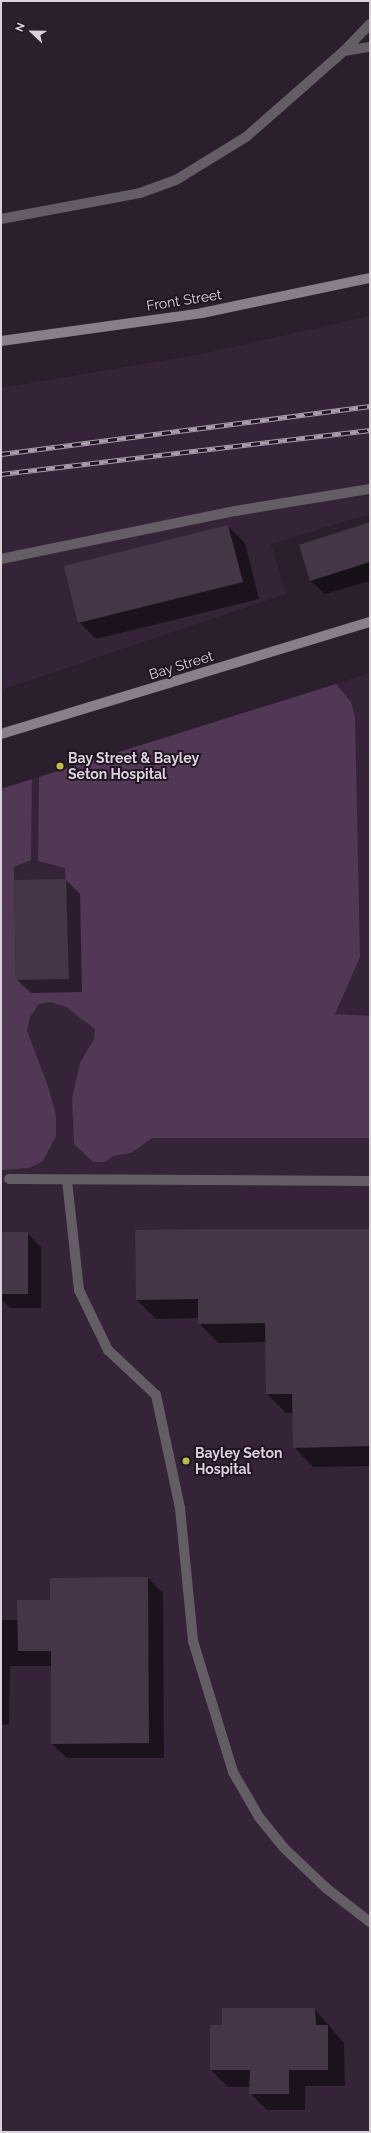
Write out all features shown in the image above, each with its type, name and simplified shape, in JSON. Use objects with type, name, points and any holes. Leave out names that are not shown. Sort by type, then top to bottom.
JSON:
[{"type":"main road","name":"Front Street","points":[[1,341],[202,313],[370,278]]},
{"type":"main road","name":"Bay Street","points":[[1,734],[370,622]]},
{"type":"lane","points":[[1,218],[140,193],[176,180],[246,136],[344,51],[370,24]]},
{"type":"lane","points":[[344,51],[370,47]]},
{"type":"lane","points":[[1,559],[235,511],[370,488]]},
{"type":"lane","points":[[9,1179],[370,1181]]},
{"type":"lane","points":[[67,1180],[79,1290],[108,1350],[156,1395],[180,1508],[193,1642],[233,1772],[259,1817],[284,1847],[326,1888],[370,1922]]},
{"type":"shaded area","points":[[370,316],[370,514],[271,544],[286,594],[1,690],[1,388],[201,354]]},
{"type":"shaded area","name":"Bayley Seton Hospital","points":[[370,673],[370,2132],[1,2132],[1,789]]},
{"type":"shaded area","points":[[336,684],[351,702],[355,717],[360,957],[335,1014],[370,1016],[370,1138],[152,1138],[131,1153],[113,1156],[105,1162],[93,1162],[74,1144],[72,1098],[80,1063],[94,1039],[95,1029],[66,1007],[50,1002],[39,1004],[30,1017],[27,1031],[48,1086],[56,1115],[56,1136],[43,1161],[29,1168],[1,1170],[1,789],[32,779],[31,860],[14,867],[16,980],[69,978],[65,868],[38,861],[39,777]]},
{"type":"building","points":[[370,522],[370,562],[310,581],[299,545]]},
{"type":"building","points":[[228,525],[243,582],[78,623],[64,566]]},
{"type":"building","points":[[66,879],[69,979],[16,980],[14,880]]},
{"type":"building","points":[[370,1229],[370,1446],[293,1448],[292,1394],[266,1394],[265,1323],[198,1324],[198,1299],[136,1300],[135,1230]]},
{"type":"building","points":[[1,1232],[28,1232],[28,1294],[1,1294]]},
{"type":"building","points":[[148,1577],[149,1743],[51,1744],[51,1651],[18,1651],[17,1600],[50,1600],[50,1578]]},
{"type":"building","points":[[222,2008],[315,2008],[316,2025],[328,2025],[328,2070],[289,2070],[289,2094],[249,2094],[250,2070],[210,2070],[210,2025],[222,2025]]},
{"type":"railway","points":[[1,454],[370,406]]},
{"type":"railway","points":[[1,474],[370,430]]},
{"type":"place","name":"Bay Street & Bayley Seton Hospital","points":[[60,766]]},
{"type":"place","name":"Bayley Seton Hospital","points":[[186,1461]]}]
